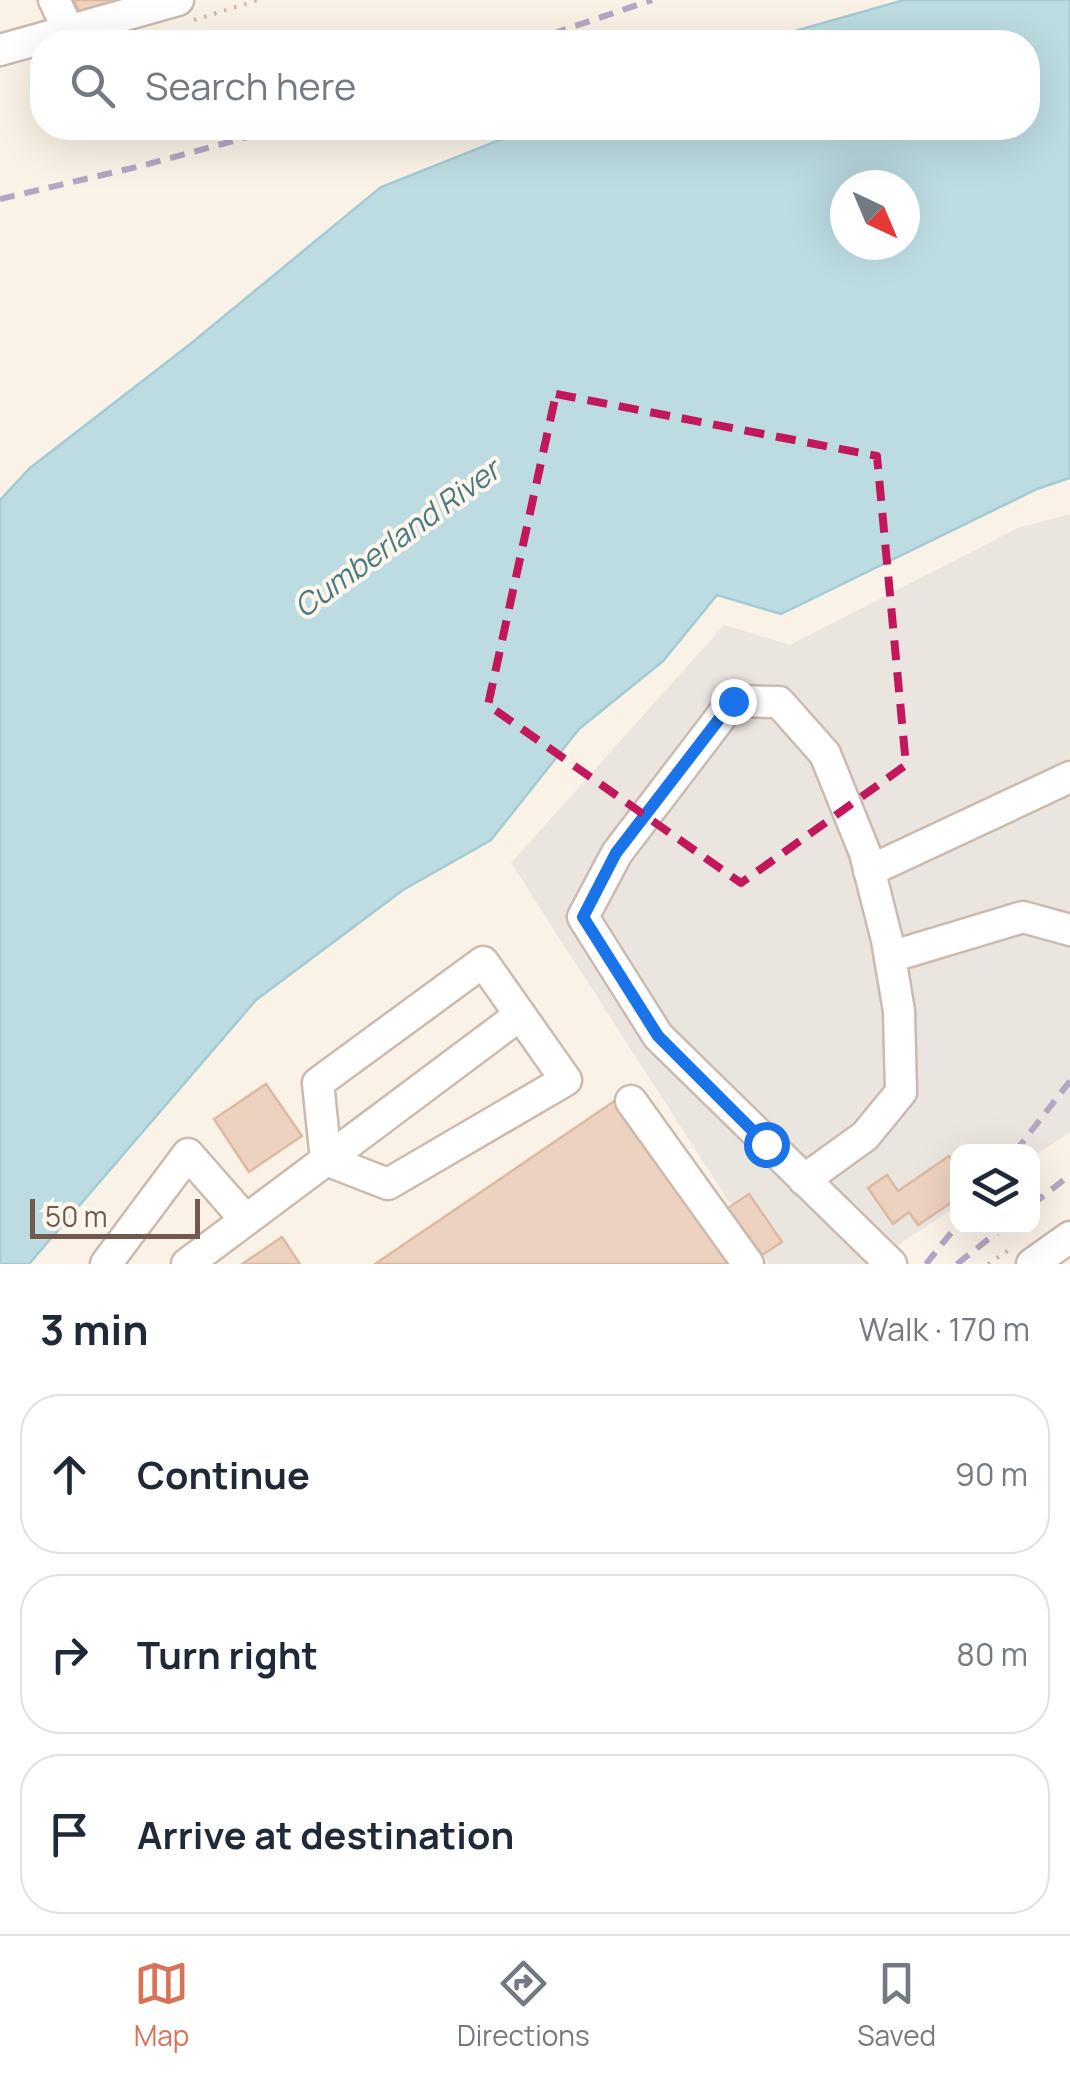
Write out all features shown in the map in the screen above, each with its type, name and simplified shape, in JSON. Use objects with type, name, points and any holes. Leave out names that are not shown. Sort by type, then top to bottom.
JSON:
[{"type":"street","points":[[54,0],[69,30],[178,0]]},
{"type":"street","points":[[0,50],[30,41]]},
{"type":"street","points":[[804,1180],[864,1136],[901,1092],[900,1011],[865,854],[825,754],[779,702],[733,701],[616,853],[583,917],[658,1036],[804,1180],[891,1264]]},
{"type":"street","points":[[869,871],[1070,777]]},
{"type":"street","points":[[890,957],[1023,916],[1070,930]]},
{"type":"street","points":[[483,962],[566,1080],[388,1184],[326,1160],[318,1083],[483,962]]},
{"type":"street","points":[[187,1264],[520,1015]]},
{"type":"street","points":[[632,1100],[748,1264]]},
{"type":"street","points":[[106,1264],[188,1154],[245,1220]]},
{"type":"street","points":[[1032,1264],[1070,1238]]},
{"type":"highlighted area","points":[[556,394],[877,456],[906,765],[741,883],[488,705]]},
{"type":"shaded area","points":[[1070,514],[1070,1132],[1040,1152],[1040,1144],[950,1144],[950,1211],[869,1264],[769,1264],[511,863],[724,625],[790,645],[1018,528]]},
{"type":"water","name":"Cumberland River","points":[[904,0],[1070,0],[1070,478],[1037,489],[781,614],[717,595],[663,661],[579,729],[491,840],[403,890],[256,1000],[29,1264],[0,1264],[0,500],[30,468],[189,345],[381,187],[500,140],[1040,140],[1040,30],[798,30]]},
{"type":"building","points":[[74,0],[120,0],[80,16]]},
{"type":"building","points":[[266,1084],[302,1136],[249,1172],[214,1119]]},
{"type":"building","points":[[619,1098],[736,1264],[375,1264]]},
{"type":"building","points":[[950,1157],[950,1203],[918,1225],[909,1212],[893,1224],[868,1188],[887,1175],[898,1191]]},
{"type":"building","points":[[749,1194],[782,1242],[762,1255],[728,1208]]},
{"type":"building","points":[[282,1237],[300,1264],[242,1264]]},
{"type":"railway","points":[[563,30],[652,0]]},
{"type":"railway","points":[[0,199],[237,140]]},
{"type":"railway","points":[[1021,1144],[1070,1081]]},
{"type":"railway","points":[[1040,1199],[1070,1175]]},
{"type":"railway","points":[[926,1264],[950,1234]]},
{"type":"railway","points":[[957,1264],[995,1234]]},
{"type":"route","points":[[733,701],[616,853],[583,917],[658,1036],[766,1144]]}]
